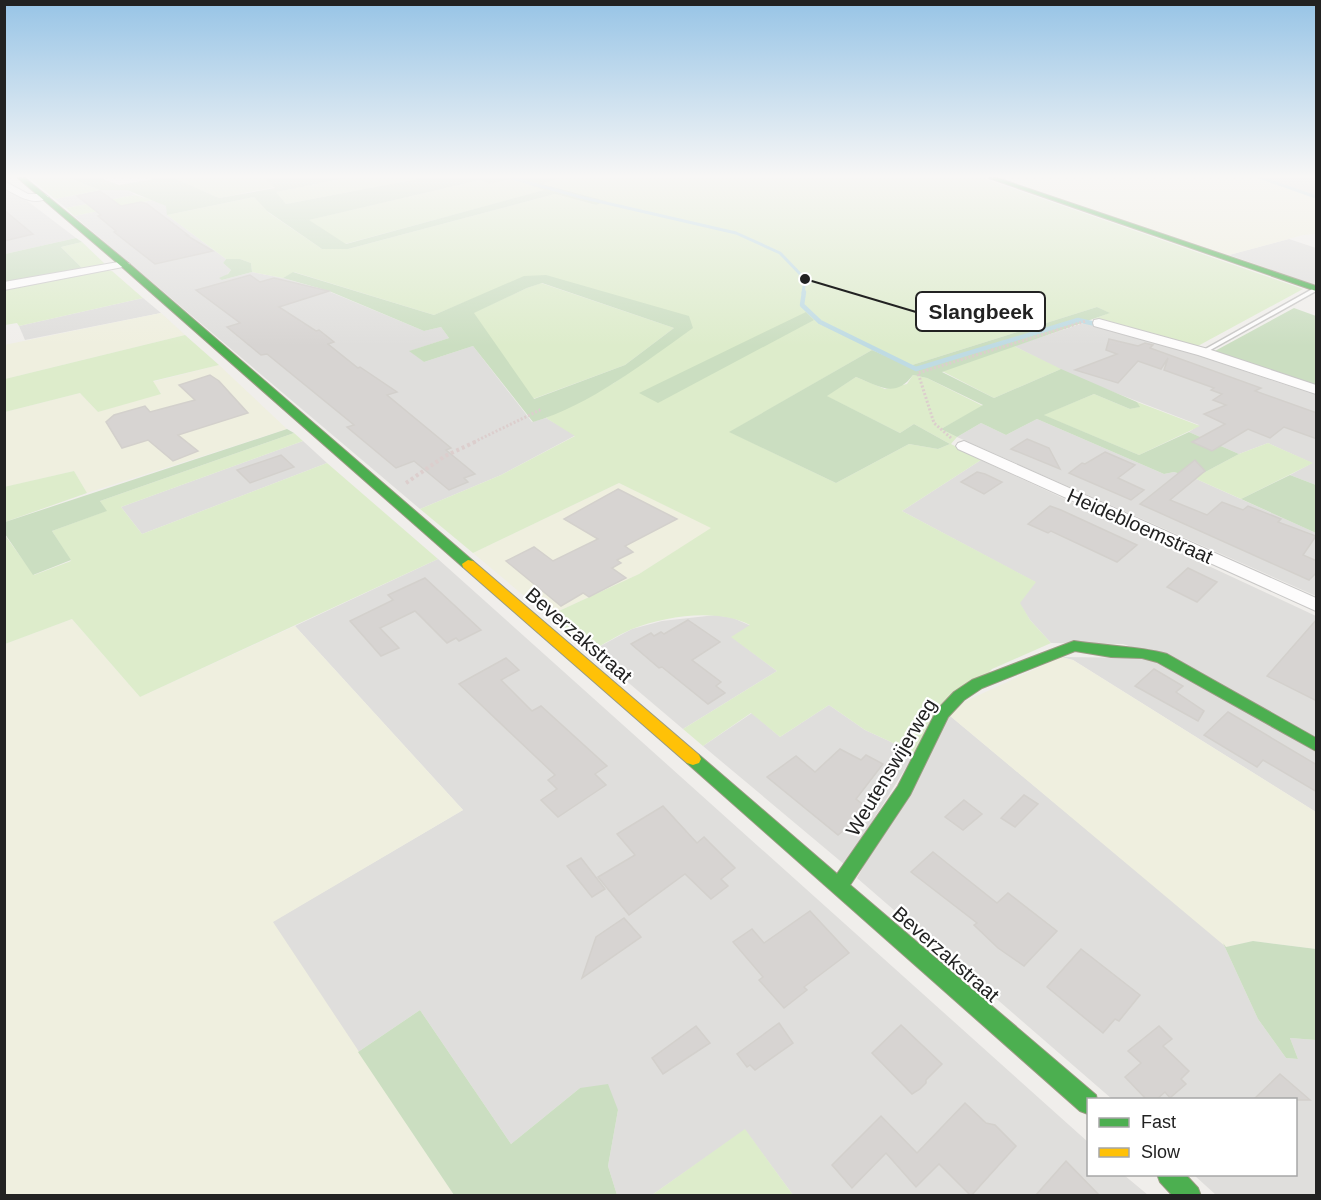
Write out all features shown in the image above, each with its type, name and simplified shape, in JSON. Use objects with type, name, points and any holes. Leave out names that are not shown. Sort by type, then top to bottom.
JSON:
[{"type":"street","name":"Beverzakstraat","points":[[88,234],[1087,1101]]},
{"type":"street","points":[[1156,234],[1317,289]]},
{"type":"street","points":[[4,286],[124,264]]},
{"type":"street","points":[[1099,323],[1203,352],[1317,390]]},
{"type":"street","name":"Heidebloemstraat","points":[[964,446],[1317,605]]},
{"type":"street","name":"Weutenswijerweg","points":[[839,886],[904,790],[942,714],[959,696],[977,684],[1074,646],[1111,652],[1142,653],[1162,658],[1317,745]]},
{"type":"street","points":[[1170,1176],[1190,1196]]},
{"type":"lane","points":[[1203,352],[1317,289]]},
{"type":"path","points":[[964,446],[947,436],[934,423],[918,374],[1085,321],[1099,323]]},
{"type":"path","points":[[388,495],[445,456],[542,410]]},
{"type":"shaded area","points":[[5,234],[71,234],[76,238],[5,254]]},
{"type":"shaded area","points":[[95,234],[192,234],[226,259],[223,263],[231,270],[222,280],[252,272],[283,278],[328,291],[424,331],[441,327],[449,338],[410,351],[424,362],[473,346],[532,422],[546,418],[576,435],[501,475],[420,509]]},
{"type":"shaded area","points":[[1289,239],[1316,248],[1316,285],[1229,255]]},
{"type":"shaded area","points":[[143,298],[161,313],[25,340],[19,326]]},
{"type":"shaded area","points":[[1087,322],[1136,335],[1316,395],[1316,485],[1290,475],[1312,463],[1268,443],[1239,454],[1189,432],[1199,425],[1077,378],[1014,346]]},
{"type":"shaded area","points":[[1037,419],[1164,474],[1174,472],[1194,478],[1316,533],[1316,596],[957,437],[981,423],[1006,435]]},
{"type":"shaded area","points":[[303,441],[327,463],[142,534],[121,507]]},
{"type":"shaded area","points":[[981,460],[1316,616],[1316,737],[1197,670],[1123,644],[1051,643],[1030,620],[1019,603],[1035,582],[902,511]]},
{"type":"shaded area","points":[[438,559],[1087,1141],[1087,1176],[1125,1176],[1148,1195],[793,1195],[745,1130],[652,1195],[617,1195],[608,1166],[618,1110],[580,1088],[511,1144],[420,1010],[358,1052],[272,922],[463,810],[295,626]]},
{"type":"shaded area","points":[[716,615],[733,618],[751,626],[732,637],[777,671],[683,729],[591,651],[632,629],[662,621]]},
{"type":"shaded area","points":[[1061,657],[1145,658],[1160,662],[1316,752],[1316,812],[1073,660]]},
{"type":"shaded area","points":[[829,705],[865,730],[915,753],[845,865],[703,746],[752,713],[780,737]]},
{"type":"shaded area","points":[[949,715],[1223,943],[1258,1019],[1286,1058],[1298,1059],[1290,1038],[1316,1040],[1316,1195],[1216,1195],[1195,1176],[1297,1176],[1297,1098],[1111,1098],[857,878]]},
{"type":"green space","points":[[192,234],[300,234],[322,249],[348,249],[404,234],[1144,234],[1303,289],[1196,347],[1094,319],[1109,313],[1097,307],[909,366],[872,350],[730,432],[836,483],[909,444],[938,449],[950,444],[914,424],[900,433],[826,396],[856,377],[885,389],[907,384],[913,375],[927,378],[983,406],[941,429],[957,437],[951,444],[981,460],[902,511],[1036,582],[1020,603],[1030,620],[1051,643],[992,669],[915,753],[865,730],[829,705],[780,737],[751,713],[703,746],[683,729],[777,671],[731,637],[750,625],[737,620],[707,615],[660,620],[632,629],[591,651],[548,616],[639,574],[711,528],[619,483],[473,553],[420,509],[501,475],[575,436],[546,418],[614,383],[692,328],[524,277],[434,315],[294,272],[283,278],[252,272],[251,263],[240,259],[226,259]]},
{"type":"green space","points":[[300,234],[331,234],[346,244],[383,234],[404,234],[348,249],[322,249]]},
{"type":"green space","points":[[330,234],[382,234],[345,244]]},
{"type":"green space","points":[[1167,234],[1316,234],[1303,235],[1229,255]]},
{"type":"green space","points":[[76,238],[82,242],[61,247],[83,269],[5,284],[5,254]]},
{"type":"green space","points":[[82,242],[104,263],[103,265],[83,269],[61,247]]},
{"type":"green space","points":[[226,259],[240,259],[251,263],[252,272],[222,280],[219,278],[231,270],[223,263]]},
{"type":"green space","points":[[107,270],[112,271],[143,298],[19,326],[17,323],[5,325],[5,289]]},
{"type":"green space","points":[[293,272],[434,315],[524,276],[546,275],[689,316],[693,328],[596,394],[554,415],[533,422],[473,346],[424,362],[409,351],[449,338],[441,327],[424,331],[329,291],[283,278]],"holes":[[[542,283],[674,328],[625,365],[534,399],[474,313]]]},
{"type":"green space","points":[[541,283],[674,328],[625,365],[533,399],[473,313]]},
{"type":"green space","points":[[1097,307],[1110,313],[942,372],[994,398],[1061,369],[1137,402],[1140,407],[1130,409],[1094,394],[1044,415],[1139,455],[1189,432],[1239,454],[1194,478],[1174,472],[1164,474],[1037,419],[1006,435],[981,423],[957,437],[941,429],[983,405],[927,378],[913,375],[900,387],[893,389],[879,387],[856,377],[827,396],[900,433],[914,424],[950,444],[938,449],[909,444],[836,483],[729,432],[872,350],[909,366]]},
{"type":"green space","points":[[1294,308],[1316,316],[1316,387],[1213,352]]},
{"type":"green space","points":[[806,312],[814,320],[658,403],[639,393]]},
{"type":"green space","points":[[161,313],[185,335],[5,379],[4,345]]},
{"type":"green space","points":[[185,335],[219,365],[153,381],[161,394],[98,412],[80,393],[5,412],[5,379]]},
{"type":"green space","points":[[1014,346],[1061,369],[994,398],[942,371]]},
{"type":"green space","points":[[219,365],[287,429],[87,493],[74,471],[5,487],[5,412],[80,393],[98,412],[161,393],[152,382]]},
{"type":"green space","points":[[1094,394],[1130,409],[1139,407],[1137,402],[1200,426],[1139,455],[1043,415]]},
{"type":"green space","points":[[287,429],[294,433],[100,501],[107,511],[52,531],[71,560],[33,575],[5,534],[5,522]]},
{"type":"green space","points":[[294,433],[303,441],[121,507],[142,534],[327,463],[438,559],[140,697],[72,619],[5,644],[4,534],[34,575],[71,561],[52,531],[106,511],[100,501]]},
{"type":"green space","points":[[1268,443],[1313,463],[1241,499],[1194,478],[1239,454]]},
{"type":"green space","points":[[74,471],[87,493],[5,522],[4,487]]},
{"type":"green space","points":[[1290,475],[1316,485],[1316,533],[1241,499]]},
{"type":"green space","points":[[619,483],[712,528],[639,574],[548,616],[473,553]]},
{"type":"green space","points":[[72,619],[140,697],[295,626],[463,810],[273,922],[454,1195],[5,1196],[5,644]]},
{"type":"green space","points":[[1061,657],[1073,660],[1316,812],[1316,949],[1253,941],[1226,947],[949,715],[966,701]]},
{"type":"green space","points":[[1253,941],[1316,949],[1316,1040],[1290,1038],[1298,1059],[1286,1058],[1258,1019],[1223,943],[1226,947]]},
{"type":"green space","points":[[420,1010],[511,1144],[580,1088],[608,1084],[618,1110],[608,1166],[617,1195],[454,1195],[358,1052]]},
{"type":"green space","points":[[745,1129],[793,1195],[652,1195]]},
{"type":"building","points":[[4,234],[33,234],[4,241]]},
{"type":"building","points":[[117,234],[187,234],[213,251],[155,264]]},
{"type":"building","points":[[250,275],[260,282],[274,278],[329,291],[279,307],[316,331],[319,330],[334,342],[328,344],[358,368],[360,367],[397,392],[387,395],[451,448],[446,450],[475,474],[464,478],[468,482],[449,490],[414,461],[396,468],[347,427],[354,425],[267,354],[261,355],[227,327],[240,323],[196,290]]},
{"type":"building","points":[[1109,339],[1138,346],[1145,343],[1153,345],[1150,348],[1261,388],[1255,391],[1317,413],[1317,439],[1284,427],[1270,438],[1248,429],[1212,451],[1192,442],[1225,424],[1204,414],[1226,405],[1213,400],[1222,394],[1211,390],[1214,388],[1164,370],[1168,358],[1161,369],[1138,361],[1118,383],[1075,370],[1117,354],[1106,350]]},
{"type":"building","points":[[210,375],[219,381],[248,413],[178,435],[198,451],[173,461],[148,440],[122,448],[106,422],[114,415],[145,406],[150,412],[195,400],[179,385]]},
{"type":"building","points":[[1027,439],[1049,448],[1060,469],[1011,449]]},
{"type":"building","points":[[1105,452],[1135,465],[1118,478],[1144,490],[1131,500],[1069,473],[1082,463],[1085,464]]},
{"type":"building","points":[[281,455],[294,467],[250,483],[237,470]]},
{"type":"building","points":[[1195,460],[1205,471],[1170,500],[1207,515],[1222,502],[1243,510],[1248,506],[1281,519],[1278,522],[1316,536],[1303,555],[1317,561],[1317,572],[1309,580],[1140,504]]},
{"type":"building","points":[[977,472],[1002,482],[984,494],[961,482]]},
{"type":"building","points":[[618,489],[677,519],[625,546],[633,552],[617,560],[621,563],[612,568],[626,578],[589,597],[583,593],[561,606],[506,561],[534,547],[553,561],[598,539],[564,519]]},
{"type":"building","points":[[1050,506],[1137,545],[1117,562],[1051,531],[1048,533],[1028,524]]},
{"type":"building","points":[[1188,568],[1217,582],[1197,602],[1167,587]]},
{"type":"building","points":[[425,578],[481,630],[459,641],[456,638],[447,643],[415,611],[380,628],[399,648],[381,656],[350,621],[393,600],[388,595]]},
{"type":"building","points":[[1317,619],[1317,701],[1267,676]]},
{"type":"building","points":[[688,620],[720,642],[692,660],[721,682],[716,686],[725,693],[708,704],[631,644],[651,633],[654,636],[661,632],[664,634]]},
{"type":"building","points":[[506,658],[519,670],[501,680],[532,711],[541,706],[607,766],[595,774],[606,785],[558,817],[541,800],[557,789],[548,780],[555,775],[459,684]]},
{"type":"building","points":[[1154,669],[1183,686],[1176,692],[1204,711],[1198,721],[1135,686]]},
{"type":"building","points":[[1228,712],[1317,765],[1317,792],[1263,760],[1257,767],[1204,735]]},
{"type":"building","points":[[840,749],[861,760],[866,755],[883,764],[856,799],[869,809],[838,835],[767,777],[796,756],[815,772]]},
{"type":"building","points":[[1024,795],[1038,804],[1015,827],[1001,818]]},
{"type":"building","points":[[964,800],[982,814],[963,830],[945,817]]},
{"type":"building","points":[[663,806],[697,843],[704,837],[735,868],[721,879],[728,886],[711,899],[685,874],[629,915],[598,877],[635,855],[617,834]]},
{"type":"building","points":[[933,852],[997,903],[1008,893],[1057,931],[1024,966],[998,948],[974,925],[977,923],[911,872]]},
{"type":"building","points":[[581,858],[605,889],[592,897],[567,866]]},
{"type":"building","points":[[810,911],[849,953],[804,987],[807,990],[784,1008],[759,980],[763,977],[733,942],[752,929],[764,943]]},
{"type":"building","points":[[624,918],[641,937],[582,978],[596,937]]},
{"type":"building","points":[[1081,949],[1140,995],[1119,1021],[1115,1019],[1103,1033],[1047,987]]},
{"type":"building","points":[[779,1023],[793,1043],[755,1070],[750,1065],[747,1067],[737,1054]]},
{"type":"building","points":[[901,1025],[942,1064],[920,1089],[912,1094],[872,1053]]},
{"type":"building","points":[[696,1026],[710,1043],[663,1074],[652,1058]]},
{"type":"building","points":[[1159,1026],[1172,1039],[1163,1046],[1189,1071],[1181,1079],[1186,1084],[1170,1098],[1165,1092],[1158,1098],[1145,1098],[1125,1077],[1141,1063],[1128,1051]]},
{"type":"building","points":[[1280,1074],[1310,1100],[1297,1100],[1297,1098],[1255,1098]]},
{"type":"building","points":[[965,1103],[986,1123],[995,1125],[1016,1146],[971,1196],[939,1164],[916,1187],[886,1153],[852,1188],[832,1165],[881,1116],[917,1153]]},
{"type":"building","points":[[1066,1161],[1100,1196],[1035,1196]]},
{"type":"waterway","points":[[738,234],[780,253],[805,279],[803,293]]},
{"type":"waterway","points":[[804,292],[802,305],[820,322],[916,369],[1078,320],[1100,325]]},
{"type":"traffic: fast","points":[[88,234],[468,564]]},
{"type":"traffic: fast","points":[[1155,234],[1316,289]]},
{"type":"traffic: fast","points":[[839,886],[904,790],[942,714],[959,696],[977,684],[1074,646],[1111,652],[1142,653],[1162,658],[1316,745]]},
{"type":"traffic: fast","points":[[693,759],[1087,1102]]},
{"type":"traffic: fast","points":[[1170,1176],[1190,1196]]},
{"type":"traffic: slow","points":[[468,564],[693,759]]},
{"type":"place","name":"Slangbeek","points":[[805,279]]}]
